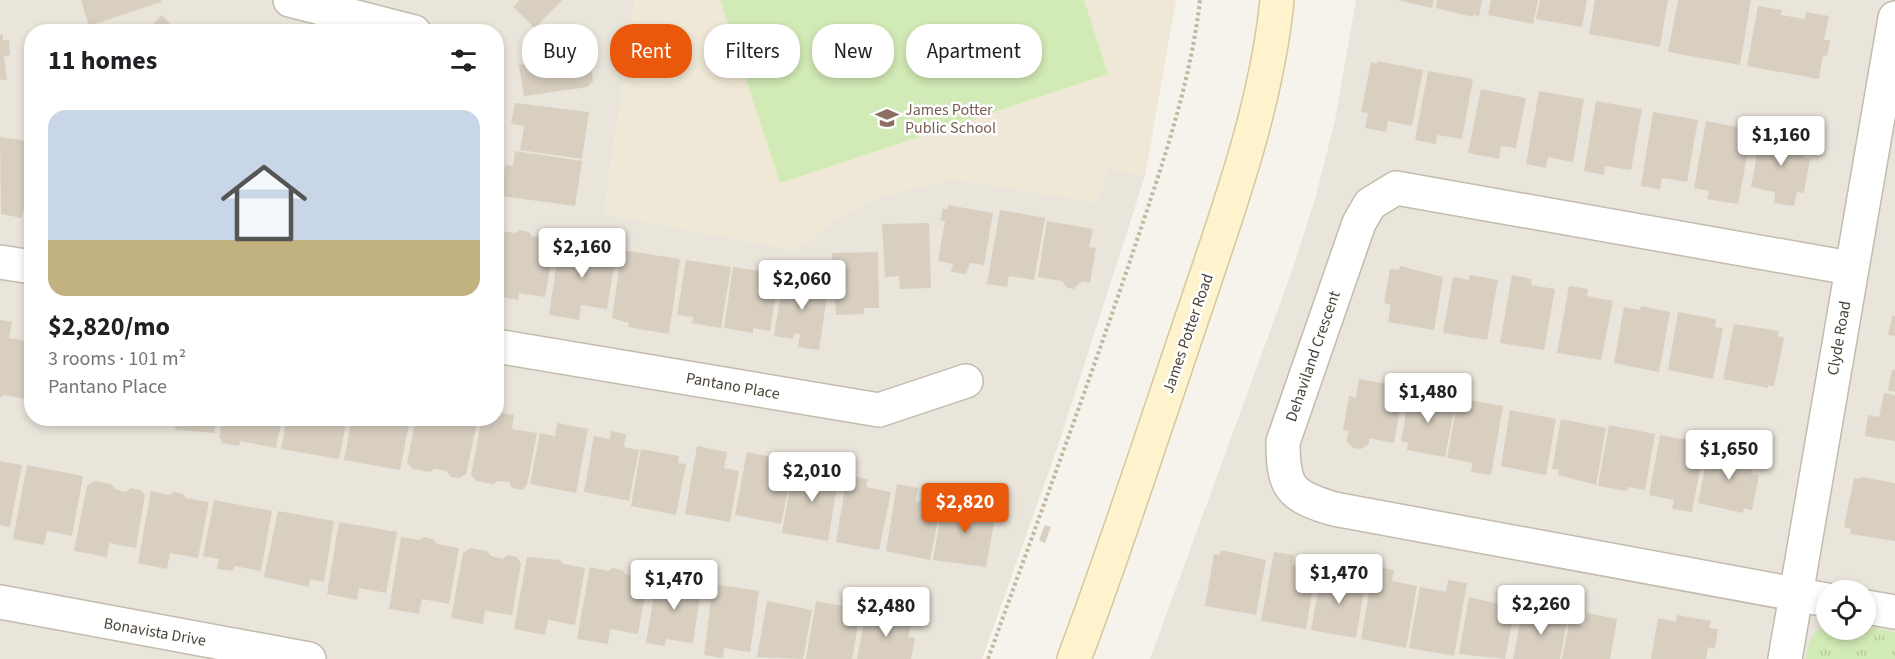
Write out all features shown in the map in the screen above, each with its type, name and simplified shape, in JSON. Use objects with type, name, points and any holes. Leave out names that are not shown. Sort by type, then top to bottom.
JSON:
[{"type":"main road","name":"James Potter Road","points":[[1074,659],[1124,527],[1245,157],[1262,84],[1277,0]]},
{"type":"street","points":[[290,0],[383,24]]},
{"type":"street","name":"Clyde Road","points":[[1785,659],[1794,594],[1895,18]]},
{"type":"street","name":"Dehaviland Crescent","points":[[1816,598],[1325,507],[1297,495],[1288,482],[1283,465],[1283,442],[1359,223],[1370,204],[1396,188],[1850,268]]},
{"type":"street","points":[[0,262],[24,266]]},
{"type":"street","name":"Pantano Place","points":[[504,347],[879,410],[966,381]]},
{"type":"street","name":"Bonavista Drive","points":[[0,602],[309,659]]},
{"type":"street","points":[[1876,609],[1895,612]]},
{"type":"path","points":[[988,659],[1119,295],[1162,167],[1196,37],[1200,0]]},
{"type":"shaded area","points":[[0,0],[635,0],[632,24],[610,24],[610,78],[624,78],[604,214],[795,250],[828,225],[878,197],[951,179],[1097,202],[1109,168],[1145,176],[1059,443],[982,659],[0,659]]},
{"type":"shaded area","name":"James Potter Public School","points":[[635,0],[1176,0],[1145,176],[1109,168],[1097,202],[951,179],[878,197],[828,225],[795,250],[604,214],[624,78],[692,78],[692,24],[632,24]]},
{"type":"shaded area","points":[[1356,0],[1895,0],[1895,659],[1150,659],[1292,271],[1315,199],[1335,120]]},
{"type":"green space","points":[[720,0],[1084,0],[1108,74],[780,183],[746,78],[800,78],[800,24],[728,24]]},
{"type":"green space","points":[[1876,628],[1895,632],[1895,659],[1806,659],[1816,632],[1816,640],[1876,640]]},
{"type":"building","points":[[81,0],[161,0],[161,2],[95,24],[88,24]]},
{"type":"building","points":[[520,0],[562,0],[539,24],[531,24],[513,7]]},
{"type":"building","points":[[1397,0],[1434,0],[1432,8]]},
{"type":"building","points":[[1437,0],[1482,0],[1479,16],[1473,15],[1473,17],[1436,8]]},
{"type":"building","points":[[1491,0],[1538,0],[1533,24],[1488,15]]},
{"type":"building","points":[[1540,0],[1587,0],[1582,27],[1536,19]]},
{"type":"building","points":[[1595,0],[1668,0],[1660,47],[1589,34]]},
{"type":"building","points":[[1678,0],[1751,0],[1740,65],[1668,52]]},
{"type":"building","points":[[1758,6],[1782,10],[1781,15],[1805,19],[1806,12],[1829,16],[1824,40],[1830,40],[1827,56],[1823,55],[1819,79],[1747,66]]},
{"type":"building","points":[[162,15],[170,24],[153,24]]},
{"type":"building","points":[[0,34],[3,34],[3,40],[9,40],[10,55],[4,56],[7,80],[0,80]]},
{"type":"building","points":[[1377,61],[1423,70],[1412,126],[1388,121],[1386,132],[1365,128],[1368,113],[1361,112],[1371,62],[1377,64]]},
{"type":"building","points":[[519,65],[522,65],[522,78],[593,78],[593,81],[588,87],[524,96]]},
{"type":"building","points":[[1428,71],[1473,79],[1462,139],[1437,135],[1436,144],[1415,140]]},
{"type":"building","points":[[1481,89],[1526,98],[1516,148],[1501,146],[1499,159],[1468,153]]},
{"type":"building","points":[[1539,91],[1584,99],[1573,162],[1548,157],[1546,168],[1526,164]]},
{"type":"building","points":[[1596,101],[1642,109],[1631,170],[1605,166],[1604,175],[1584,171]]},
{"type":"building","points":[[515,103],[589,112],[582,159],[520,150],[524,126],[511,124]]},
{"type":"building","points":[[1653,112],[1698,120],[1687,182],[1662,178],[1660,189],[1641,186]]},
{"type":"building","points":[[1706,121],[1752,130],[1738,204],[1707,199],[1709,191],[1694,188]]},
{"type":"building","points":[[1761,131],[1806,140],[1803,157],[1810,159],[1804,193],[1797,192],[1794,206],[1774,203],[1775,192],[1751,187]]},
{"type":"building","points":[[0,137],[24,141],[22,218],[1,214]]},
{"type":"building","points":[[515,151],[582,161],[575,206],[504,196],[505,165],[513,166]]},
{"type":"building","points":[[948,205],[993,213],[984,265],[970,263],[966,274],[951,272],[953,264],[938,261],[945,221],[940,220],[943,209],[947,210]]},
{"type":"building","points":[[1000,210],[1045,218],[1034,280],[1009,276],[1007,287],[987,284]]},
{"type":"building","points":[[1047,221],[1093,229],[1089,247],[1096,248],[1090,283],[1082,281],[1074,289],[1067,288],[1062,281],[1038,277]]},
{"type":"building","points":[[929,223],[931,288],[900,289],[899,276],[885,277],[882,224]]},
{"type":"building","points":[[520,230],[529,232],[532,236],[555,240],[545,297],[519,293],[518,300],[504,297],[504,231],[515,233]]},
{"type":"building","points":[[560,240],[617,249],[607,309],[581,305],[579,320],[549,315]]},
{"type":"building","points":[[622,250],[680,259],[669,334],[628,327],[629,323],[612,318]]},
{"type":"building","points":[[878,252],[879,308],[864,308],[864,314],[836,315],[832,253]]},
{"type":"building","points":[[686,260],[731,267],[721,328],[692,323],[693,317],[677,315]]},
{"type":"building","points":[[1400,266],[1443,277],[1434,330],[1388,322],[1391,305],[1384,303],[1390,269],[1399,270]]},
{"type":"building","points":[[733,267],[779,274],[770,331],[753,328],[753,333],[724,328]]},
{"type":"building","points":[[784,275],[829,283],[819,350],[798,347],[800,334],[795,333],[793,339],[774,336]]},
{"type":"building","points":[[1470,275],[1498,280],[1487,340],[1443,333],[1453,277],[1469,280]]},
{"type":"building","points":[[1512,275],[1532,279],[1531,285],[1555,289],[1544,350],[1500,343]]},
{"type":"building","points":[[1569,286],[1588,289],[1587,296],[1613,301],[1601,360],[1557,353]]},
{"type":"building","points":[[1641,306],[1670,312],[1659,372],[1614,363],[1624,307],[1640,310]]},
{"type":"building","points":[[1678,312],[1716,319],[1715,327],[1723,328],[1713,379],[1668,370]]},
{"type":"building","points":[[1892,316],[1895,316],[1895,336],[1888,335]]},
{"type":"building","points":[[0,320],[12,322],[9,338],[24,341],[24,399],[4,395],[0,398]]},
{"type":"building","points":[[1734,324],[1779,331],[1778,336],[1784,338],[1774,386],[1768,385],[1768,388],[1723,379]]},
{"type":"building","points":[[1892,370],[1895,370],[1895,392],[1888,390]]},
{"type":"building","points":[[1359,379],[1404,387],[1394,443],[1369,438],[1369,444],[1361,449],[1353,448],[1346,441],[1349,431],[1343,430],[1349,396],[1356,397]]},
{"type":"building","points":[[1410,392],[1456,400],[1445,457],[1407,450],[1408,443],[1401,441]]},
{"type":"building","points":[[1884,393],[1895,395],[1895,441],[1865,436],[1868,415],[1879,417]]},
{"type":"building","points":[[1458,398],[1503,406],[1491,475],[1471,472],[1473,463],[1447,458]]},
{"type":"building","points":[[1510,410],[1556,419],[1546,475],[1501,466]]},
{"type":"building","points":[[504,413],[514,415],[512,429],[537,433],[527,485],[522,490],[512,488],[509,482],[497,481],[493,484],[476,481],[471,475],[480,426],[504,426]]},
{"type":"building","points":[[1561,419],[1606,428],[1596,485],[1558,475],[1559,470],[1552,469]]},
{"type":"building","points":[[557,423],[588,429],[576,493],[530,484],[540,433],[555,436]]},
{"type":"building","points":[[1609,425],[1655,434],[1645,490],[1628,487],[1627,491],[1598,486]]},
{"type":"building","points":[[174,426],[215,426],[214,433],[177,430]]},
{"type":"building","points":[[221,426],[280,426],[276,448],[240,441],[239,446],[221,443],[222,439],[219,438]]},
{"type":"building","points":[[285,426],[345,426],[339,459],[281,449]]},
{"type":"building","points":[[350,426],[408,426],[400,470],[344,460]]},
{"type":"building","points":[[414,426],[476,426],[466,474],[459,478],[451,477],[447,471],[434,469],[430,472],[413,469],[407,463]]},
{"type":"building","points":[[611,431],[626,434],[624,447],[639,450],[629,501],[584,492],[594,436],[610,439]]},
{"type":"building","points":[[1660,435],[1705,443],[1692,512],[1672,509],[1674,500],[1649,495]]},
{"type":"building","points":[[697,446],[727,452],[724,468],[739,471],[730,522],[685,514]]},
{"type":"building","points":[[1709,448],[1754,456],[1751,474],[1759,475],[1752,510],[1744,508],[1743,513],[1698,503]]},
{"type":"building","points":[[641,449],[679,456],[678,463],[686,464],[676,515],[631,506]]},
{"type":"building","points":[[747,452],[778,458],[776,470],[791,473],[781,524],[735,515]]},
{"type":"building","points":[[0,461],[22,465],[10,527],[0,525]]},
{"type":"building","points":[[819,464],[840,468],[828,541],[782,533],[793,470],[818,474]]},
{"type":"building","points":[[27,465],[83,476],[72,536],[47,531],[44,545],[13,539]]},
{"type":"building","points":[[847,475],[868,479],[866,487],[891,492],[879,550],[836,542]]},
{"type":"building","points":[[1861,477],[1895,483],[1895,541],[1850,534],[1851,529],[1844,527],[1854,478],[1860,479]]},
{"type":"building","points":[[94,481],[111,484],[115,489],[126,492],[131,488],[141,490],[145,495],[136,548],[109,543],[107,557],[74,551],[87,486]]},
{"type":"building","points":[[897,484],[918,488],[915,501],[920,502],[922,495],[942,499],[930,560],[886,551]]},
{"type":"building","points":[[151,491],[170,495],[174,492],[183,494],[186,498],[209,502],[198,558],[170,553],[167,569],[138,563]]},
{"type":"building","points":[[970,496],[991,500],[988,516],[995,517],[986,567],[933,560],[942,507],[967,511]]},
{"type":"building","points":[[214,500],[272,511],[261,571],[234,566],[233,571],[217,569],[219,559],[203,556]]},
{"type":"building","points":[[278,511],[334,521],[324,582],[310,579],[309,587],[264,577]]},
{"type":"building","points":[[339,522],[397,532],[386,593],[359,588],[357,600],[327,594]]},
{"type":"building","points":[[1045,525],[1051,527],[1045,543],[1039,540]]},
{"type":"building","points":[[401,537],[420,540],[424,537],[434,540],[437,544],[459,548],[449,604],[422,599],[419,614],[389,609]]},
{"type":"building","points":[[470,548],[487,551],[491,556],[502,559],[508,555],[517,557],[521,563],[512,615],[485,611],[483,624],[451,618],[463,553]]},
{"type":"building","points":[[1221,550],[1266,560],[1256,615],[1205,606],[1214,554],[1220,555]]},
{"type":"building","points":[[1274,552],[1294,555],[1292,565],[1316,569],[1306,629],[1261,621]]},
{"type":"building","points":[[527,557],[560,560],[563,564],[585,568],[575,625],[548,620],[545,635],[514,629]]},
{"type":"building","points":[[1374,566],[1394,570],[1392,581],[1417,586],[1406,648],[1361,639]]},
{"type":"building","points":[[590,567],[608,571],[613,568],[622,570],[625,574],[648,578],[638,634],[610,629],[608,644],[577,639]]},
{"type":"building","points":[[1337,573],[1366,578],[1356,638],[1311,630],[1321,574],[1337,576]]},
{"type":"building","points":[[657,575],[702,582],[693,643],[666,639],[665,646],[646,643]]},
{"type":"building","points":[[1448,580],[1467,583],[1454,656],[1409,648],[1420,587],[1446,592]]},
{"type":"building","points":[[713,584],[759,591],[750,652],[724,648],[723,658],[704,655]]},
{"type":"building","points":[[1469,597],[1507,606],[1506,612],[1514,613],[1505,659],[1459,654]]},
{"type":"building","points":[[767,601],[812,610],[803,659],[757,657]]},
{"type":"building","points":[[816,601],[861,609],[852,659],[806,659]]},
{"type":"building","points":[[1539,610],[1568,615],[1560,659],[1513,659],[1522,611],[1538,614]]},
{"type":"building","points":[[866,611],[912,619],[908,637],[915,638],[911,659],[857,659]]},
{"type":"building","points":[[1587,613],[1617,619],[1610,659],[1562,659],[1569,623],[1585,626]]},
{"type":"building","points":[[1677,615],[1711,621],[1709,628],[1718,629],[1715,649],[1708,647],[1706,659],[1651,659],[1658,618],[1676,622]]},
{"type":"place","name":"James Potter Public School","points":[[887,118]]}]
